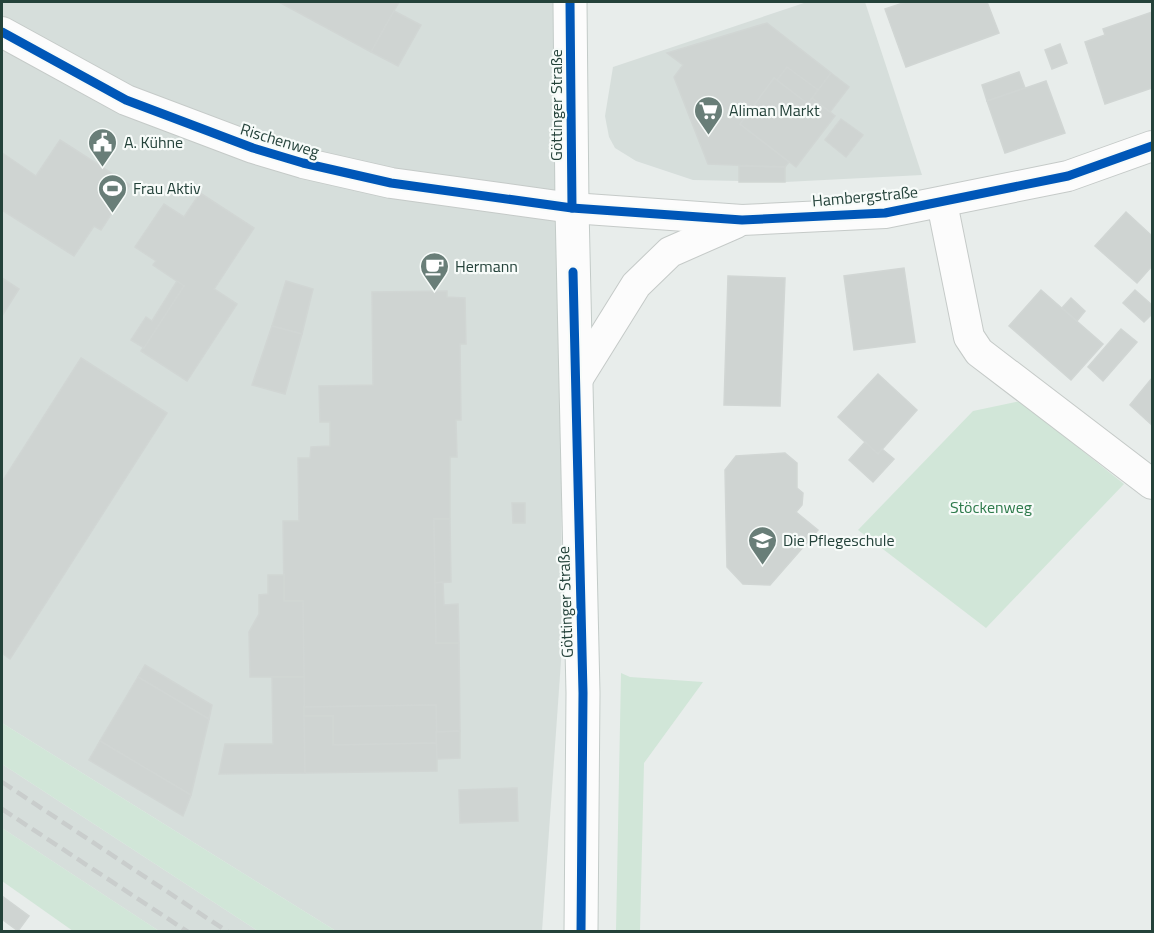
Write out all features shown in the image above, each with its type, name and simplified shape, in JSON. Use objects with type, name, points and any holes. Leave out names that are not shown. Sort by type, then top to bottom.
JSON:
[{"type":"street","name":"Göttinger Straße","points":[[570,2],[575,383],[583,693],[581,932]]},
{"type":"street","name":"Rischenweg","points":[[2,32],[126,99],[253,148],[332,170],[391,183],[572,208]]},
{"type":"street","name":"Hambergstraße","points":[[572,208],[742,220],[885,213],[1068,176],[1152,146]]},
{"type":"street","points":[[942,203],[969,337],[979,352],[1152,484]]},
{"type":"street","name":"Hambergstraße","points":[[575,383],[636,285],[669,252],[742,220]]},
{"type":"shaded area","points":[[2,2],[559,2],[562,647],[542,931],[336,931],[2,723]]},
{"type":"shaded area","points":[[807,2],[865,2],[922,175],[785,182],[693,180],[636,161],[615,148],[609,137],[605,116],[613,67]]},
{"type":"shaded area","points":[[2,764],[258,931],[159,931],[2,828]]},
{"type":"green space","name":"Stöckenweg","points":[[1020,401],[1124,484],[986,628],[858,530],[973,411]]},
{"type":"green space","points":[[621,673],[630,677],[703,682],[644,763],[640,931],[616,931]]},
{"type":"green space","points":[[2,723],[336,931],[258,931],[2,764]]},
{"type":"green space","points":[[2,828],[159,931],[73,931],[2,881]]},
{"type":"building","points":[[279,2],[399,2],[371,52]]},
{"type":"building","points":[[906,2],[987,2],[999,33],[906,67],[885,9]]},
{"type":"building","points":[[394,11],[421,25],[398,66],[371,52]]},
{"type":"building","points":[[1152,12],[1152,88],[1105,104],[1085,42],[1105,35],[1103,29]]},
{"type":"building","points":[[767,23],[831,73],[808,104],[774,78],[740,124],[789,162],[785,167],[708,164],[674,77],[683,65],[667,53]]},
{"type":"building","points":[[1060,44],[1067,63],[1052,69],[1045,50]]},
{"type":"building","points":[[787,67],[818,90],[808,104],[777,80]]},
{"type":"building","points":[[1019,72],[1025,88],[987,101],[982,85]]},
{"type":"building","points":[[831,73],[849,87],[830,112],[812,98]]},
{"type":"building","points":[[774,78],[808,104],[812,98],[835,116],[796,167],[740,124]]},
{"type":"building","points":[[1046,81],[1065,133],[1005,153],[987,101]]},
{"type":"building","points":[[841,119],[863,135],[846,157],[825,140]]},
{"type":"building","points":[[60,140],[130,185],[101,230],[94,226],[74,256],[2,210],[2,153],[36,176]]},
{"type":"building","points":[[739,166],[785,167],[785,182],[739,182]]},
{"type":"building","points":[[200,193],[254,228],[214,289],[237,304],[187,381],[141,351],[184,286],[153,265],[156,261],[135,247],[164,204],[184,217]]},
{"type":"building","points":[[1126,212],[1152,236],[1152,266],[1137,283],[1095,246]]},
{"type":"building","points":[[904,268],[915,342],[854,350],[844,276]]},
{"type":"building","points":[[728,276],[785,278],[780,406],[724,405]]},
{"type":"building","points":[[2,278],[19,289],[2,316]]},
{"type":"building","points":[[177,281],[184,286],[144,348],[131,340],[146,317],[152,321]]},
{"type":"building","points":[[286,281],[313,289],[302,334],[272,326]]},
{"type":"building","points":[[1041,290],[1103,344],[1071,380],[1009,326]]},
{"type":"building","points":[[1135,290],[1152,305],[1152,314],[1144,322],[1123,303]]},
{"type":"building","points":[[447,291],[447,297],[465,298],[466,344],[460,344],[461,420],[456,420],[457,457],[450,457],[450,519],[434,519],[436,643],[459,643],[460,731],[436,732],[436,705],[304,707],[303,601],[284,601],[283,521],[299,521],[298,458],[310,458],[311,447],[330,446],[330,422],[320,422],[319,386],[373,385],[372,292]]},
{"type":"building","points":[[1071,298],[1085,311],[1077,321],[1062,308]]},
{"type":"building","points":[[272,326],[302,334],[285,394],[252,385]]},
{"type":"building","points":[[1121,329],[1137,342],[1103,381],[1088,367]]},
{"type":"building","points":[[81,358],[167,413],[10,659],[2,653],[2,482]]},
{"type":"building","points":[[878,374],[917,410],[878,454],[838,417]]},
{"type":"building","points":[[1152,378],[1152,425],[1130,405]]},
{"type":"building","points":[[865,442],[878,454],[882,449],[894,459],[873,482],[849,460]]},
{"type":"building","points":[[785,453],[797,463],[797,488],[803,493],[802,505],[796,512],[818,530],[770,585],[743,584],[727,567],[725,470],[736,456]]},
{"type":"building","points":[[512,503],[525,503],[525,523],[513,523]]},
{"type":"building","points":[[434,519],[450,519],[451,582],[435,583]]},
{"type":"building","points":[[268,575],[284,575],[284,601],[303,601],[304,677],[250,677],[249,632],[259,614],[259,595],[268,594]]},
{"type":"building","points":[[443,582],[444,605],[458,604],[459,643],[436,643],[435,583]]},
{"type":"building","points":[[145,665],[212,705],[209,719],[138,677]]},
{"type":"building","points":[[138,677],[209,719],[191,795],[100,741]]},
{"type":"building","points":[[272,677],[304,677],[305,773],[219,774],[225,744],[273,744]]},
{"type":"building","points":[[436,705],[437,743],[333,745],[333,716],[304,716],[304,707]]},
{"type":"building","points":[[304,716],[333,716],[333,745],[437,743],[437,771],[305,773]]},
{"type":"building","points":[[460,731],[460,758],[437,759],[436,732]]},
{"type":"building","points":[[100,741],[191,795],[183,816],[89,760]]},
{"type":"building","points":[[517,788],[518,821],[460,823],[459,790]]},
{"type":"building","points":[[2,896],[29,916],[18,931],[2,919]]},
{"type":"railway","points":[[2,782],[228,932]]},
{"type":"railway","points":[[2,809],[188,932]]},
{"type":"cycle path","points":[[570,2],[572,208]]},
{"type":"cycle path","points":[[2,32],[126,100],[253,148],[303,163],[391,183],[572,208],[742,220],[885,213],[1068,176],[1152,146]]},
{"type":"cycle path","points":[[573,272],[583,693],[581,932]]},
{"type":"place","name":"Aliman Markt","points":[[708,136]]},
{"type":"place","name":"A. Kühne","points":[[103,168]]},
{"type":"place","name":"Frau Aktiv","points":[[112,214]]},
{"type":"place","name":"Hermann","points":[[434,292]]},
{"type":"place","name":"Die Pflegeschule","points":[[762,566]]}]
